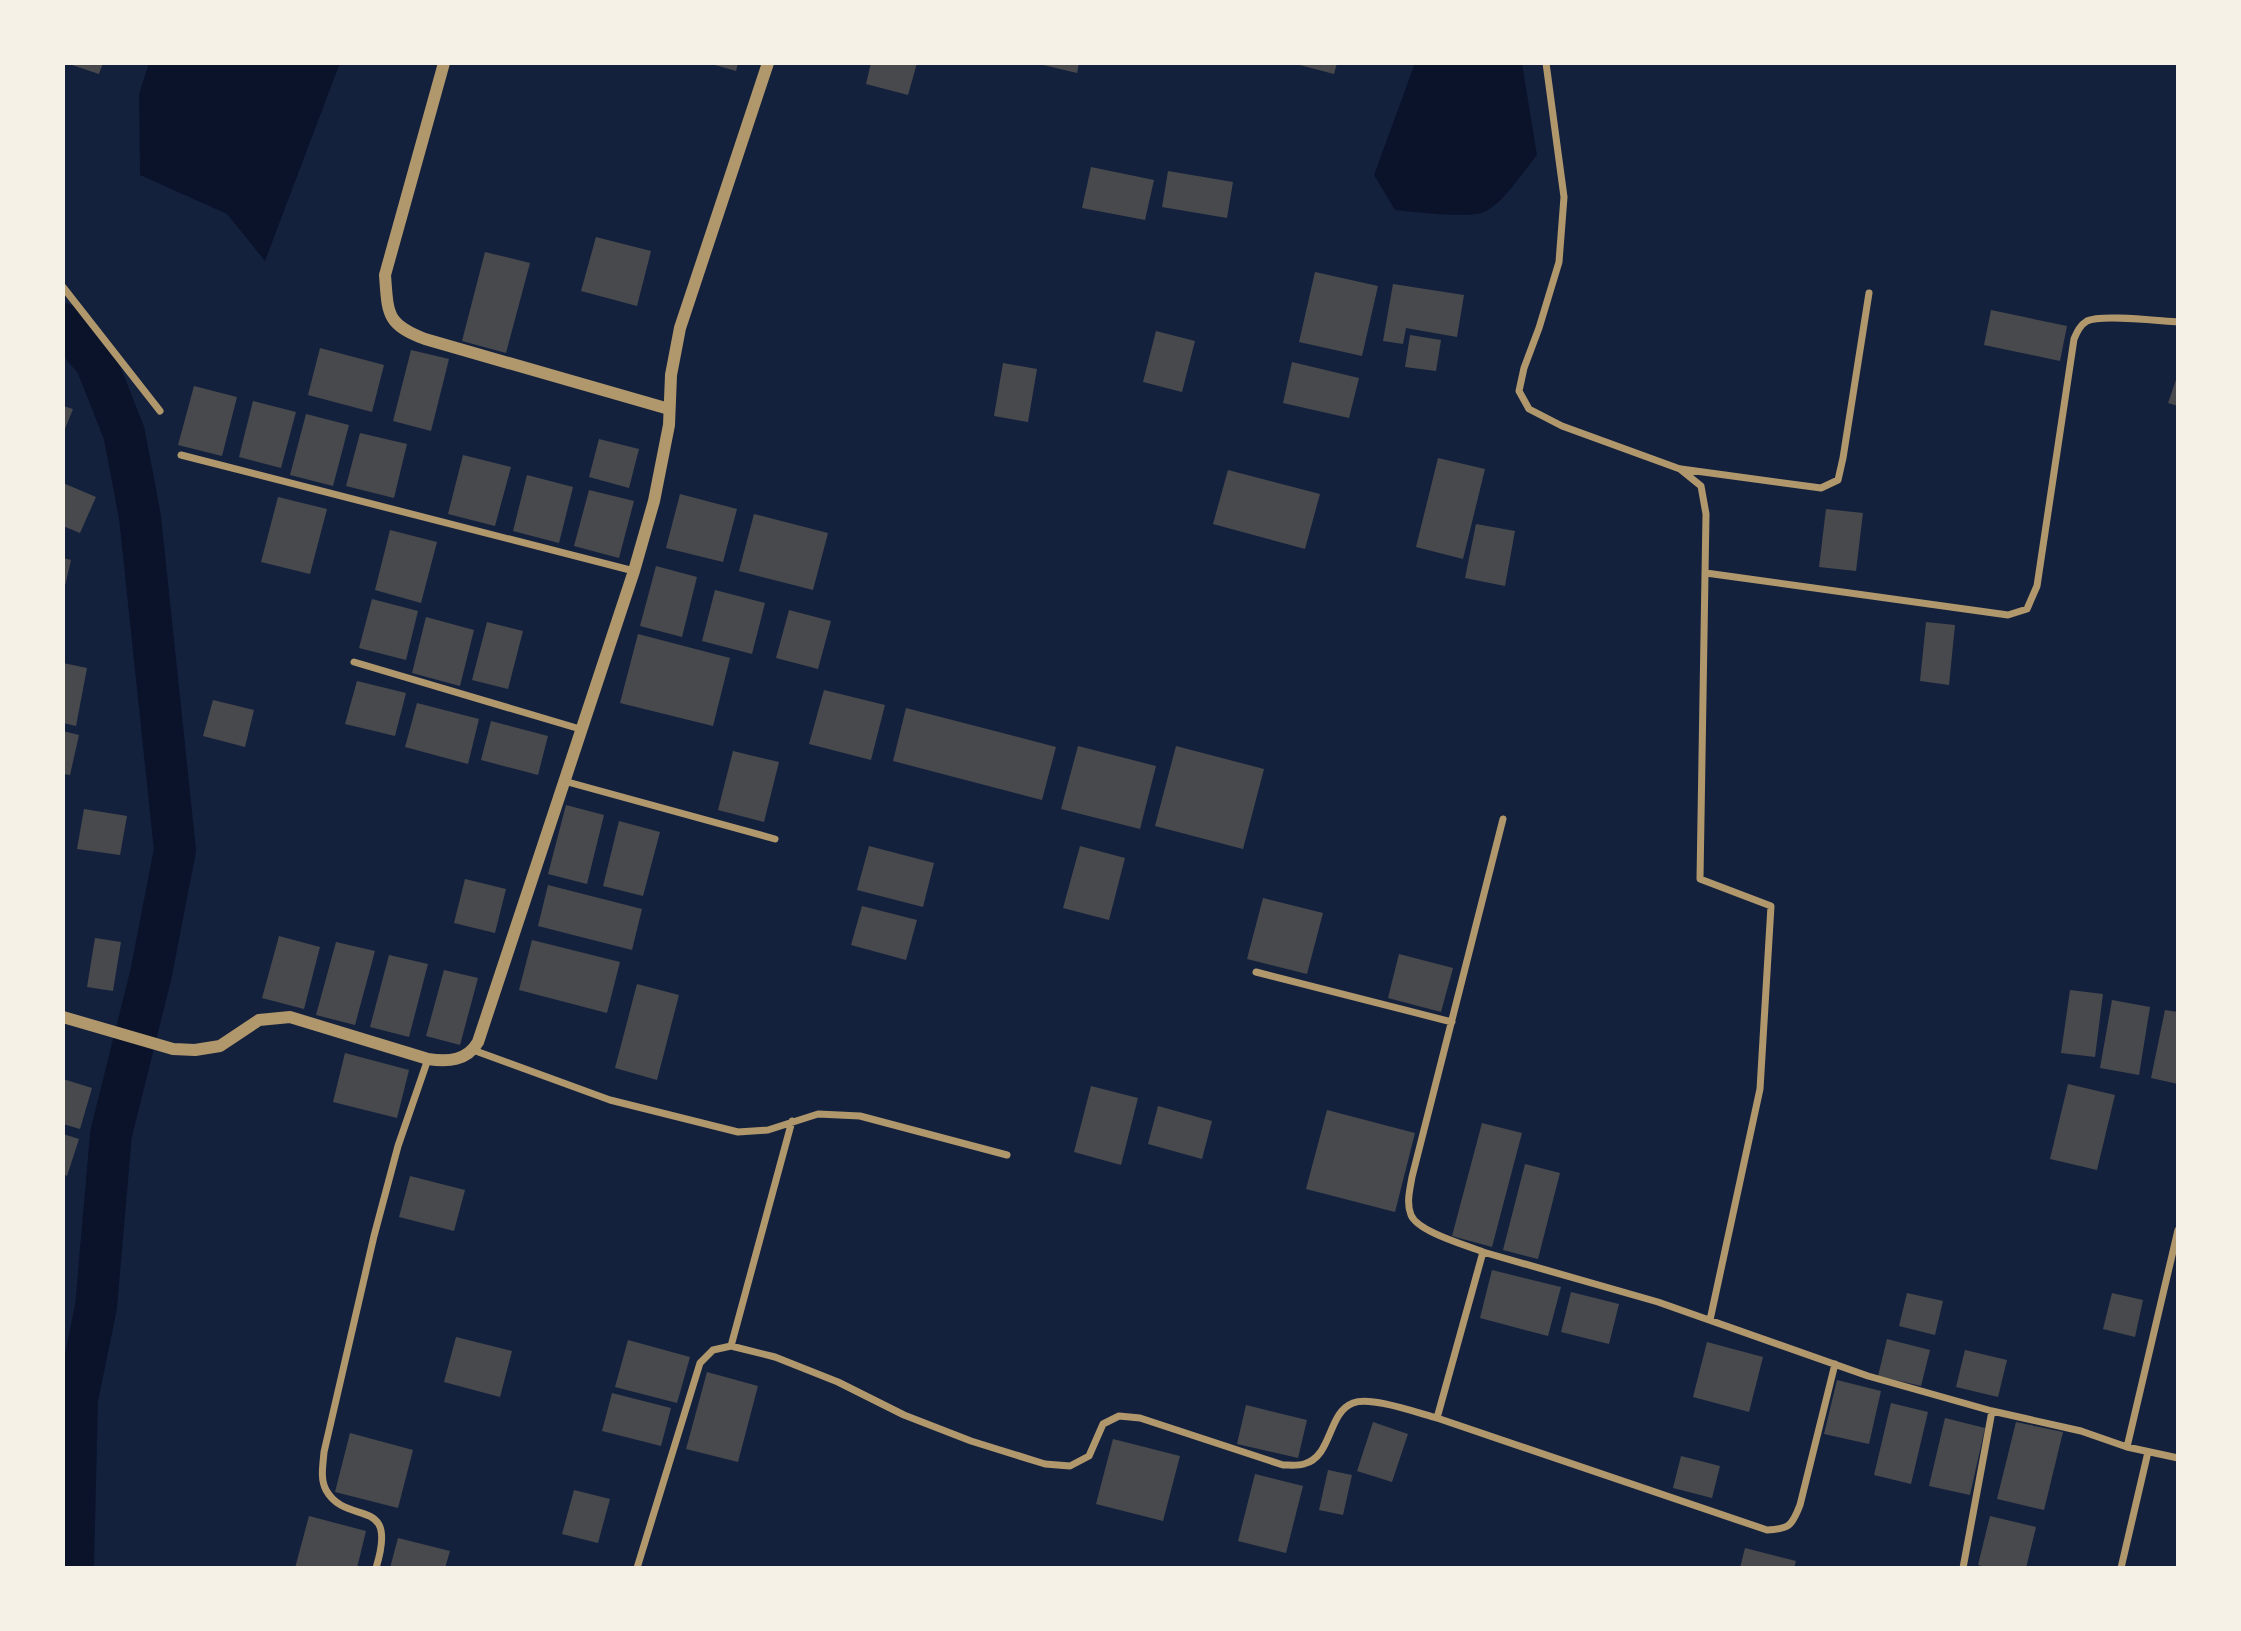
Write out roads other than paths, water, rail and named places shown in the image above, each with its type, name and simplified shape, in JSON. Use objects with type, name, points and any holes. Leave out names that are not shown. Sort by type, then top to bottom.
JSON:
[{"type":"street","points":[[444,63],[385,275],[388,310],[402,330],[425,339],[669,409]]},
{"type":"street","points":[[63,1017],[173,1049],[209,1049],[220,1046],[259,1020],[290,1017],[428,1059],[445,1061],[463,1057],[473,1050],[478,1042],[634,571],[654,501],[669,425],[671,374],[680,328],[768,63]]},
{"type":"street","points":[[1546,63],[1563,197],[1559,262],[1519,391],[1529,409],[1562,426],[1680,469],[1821,488],[1838,480],[1869,293]]},
{"type":"street","points":[[63,287],[159,411]]},
{"type":"street","points":[[1706,573],[2008,615],[2027,609],[2037,586],[2074,339],[2079,328],[2089,320],[2103,318],[2178,321]]},
{"type":"street","points":[[181,455],[634,571]]},
{"type":"street","points":[[1680,469],[1702,486],[1706,514],[1700,879],[1771,906],[1760,1089],[1710,1320]]},
{"type":"street","points":[[354,662],[580,729]]},
{"type":"street","points":[[563,781],[775,839]]},
{"type":"street","points":[[1503,819],[1409,1199],[1412,1217],[1424,1229],[1483,1252],[1658,1302],[1868,1376],[1992,1411],[2081,1431],[2127,1447],[2178,1458]]},
{"type":"street","points":[[1256,972],[1452,1022]]},
{"type":"street","points":[[473,1050],[611,1100],[738,1132],[768,1130],[818,1114],[860,1116],[1007,1155]]},
{"type":"street","points":[[376,1568],[383,1548],[382,1530],[372,1516],[335,1502],[325,1488],[322,1474],[324,1452],[391,1172],[428,1059]]},
{"type":"street","points":[[732,1346],[792,1121]]},
{"type":"street","points":[[2127,1447],[2178,1230]]},
{"type":"street","points":[[1437,1418],[1483,1252]]},
{"type":"street","points":[[637,1568],[701,1363],[713,1350],[732,1346],[775,1357],[838,1382],[904,1415],[971,1441],[1045,1464],[1070,1466],[1089,1455],[1103,1424],[1119,1416],[1140,1418],[1283,1465],[1305,1464],[1321,1454],[1341,1412],[1353,1403],[1372,1402],[1437,1418],[1766,1530],[1782,1530],[1794,1522],[1835,1364]]},
{"type":"street","points":[[1963,1568],[1992,1411]]},
{"type":"street","points":[[2122,1568],[2148,1452]]},
{"type":"water","points":[[149,63],[340,63],[265,261],[227,214],[140,175],[139,94]]},
{"type":"water","points":[[1415,63],[1522,63],[1537,155],[1505,195],[1484,212],[1454,215],[1395,210],[1374,175]]},
{"type":"waterway","points":[[63,324],[96,362],[124,433],[140,517],[175,850],[151,974],[111,1134],[96,1307],[77,1399],[73,1568]]}]
